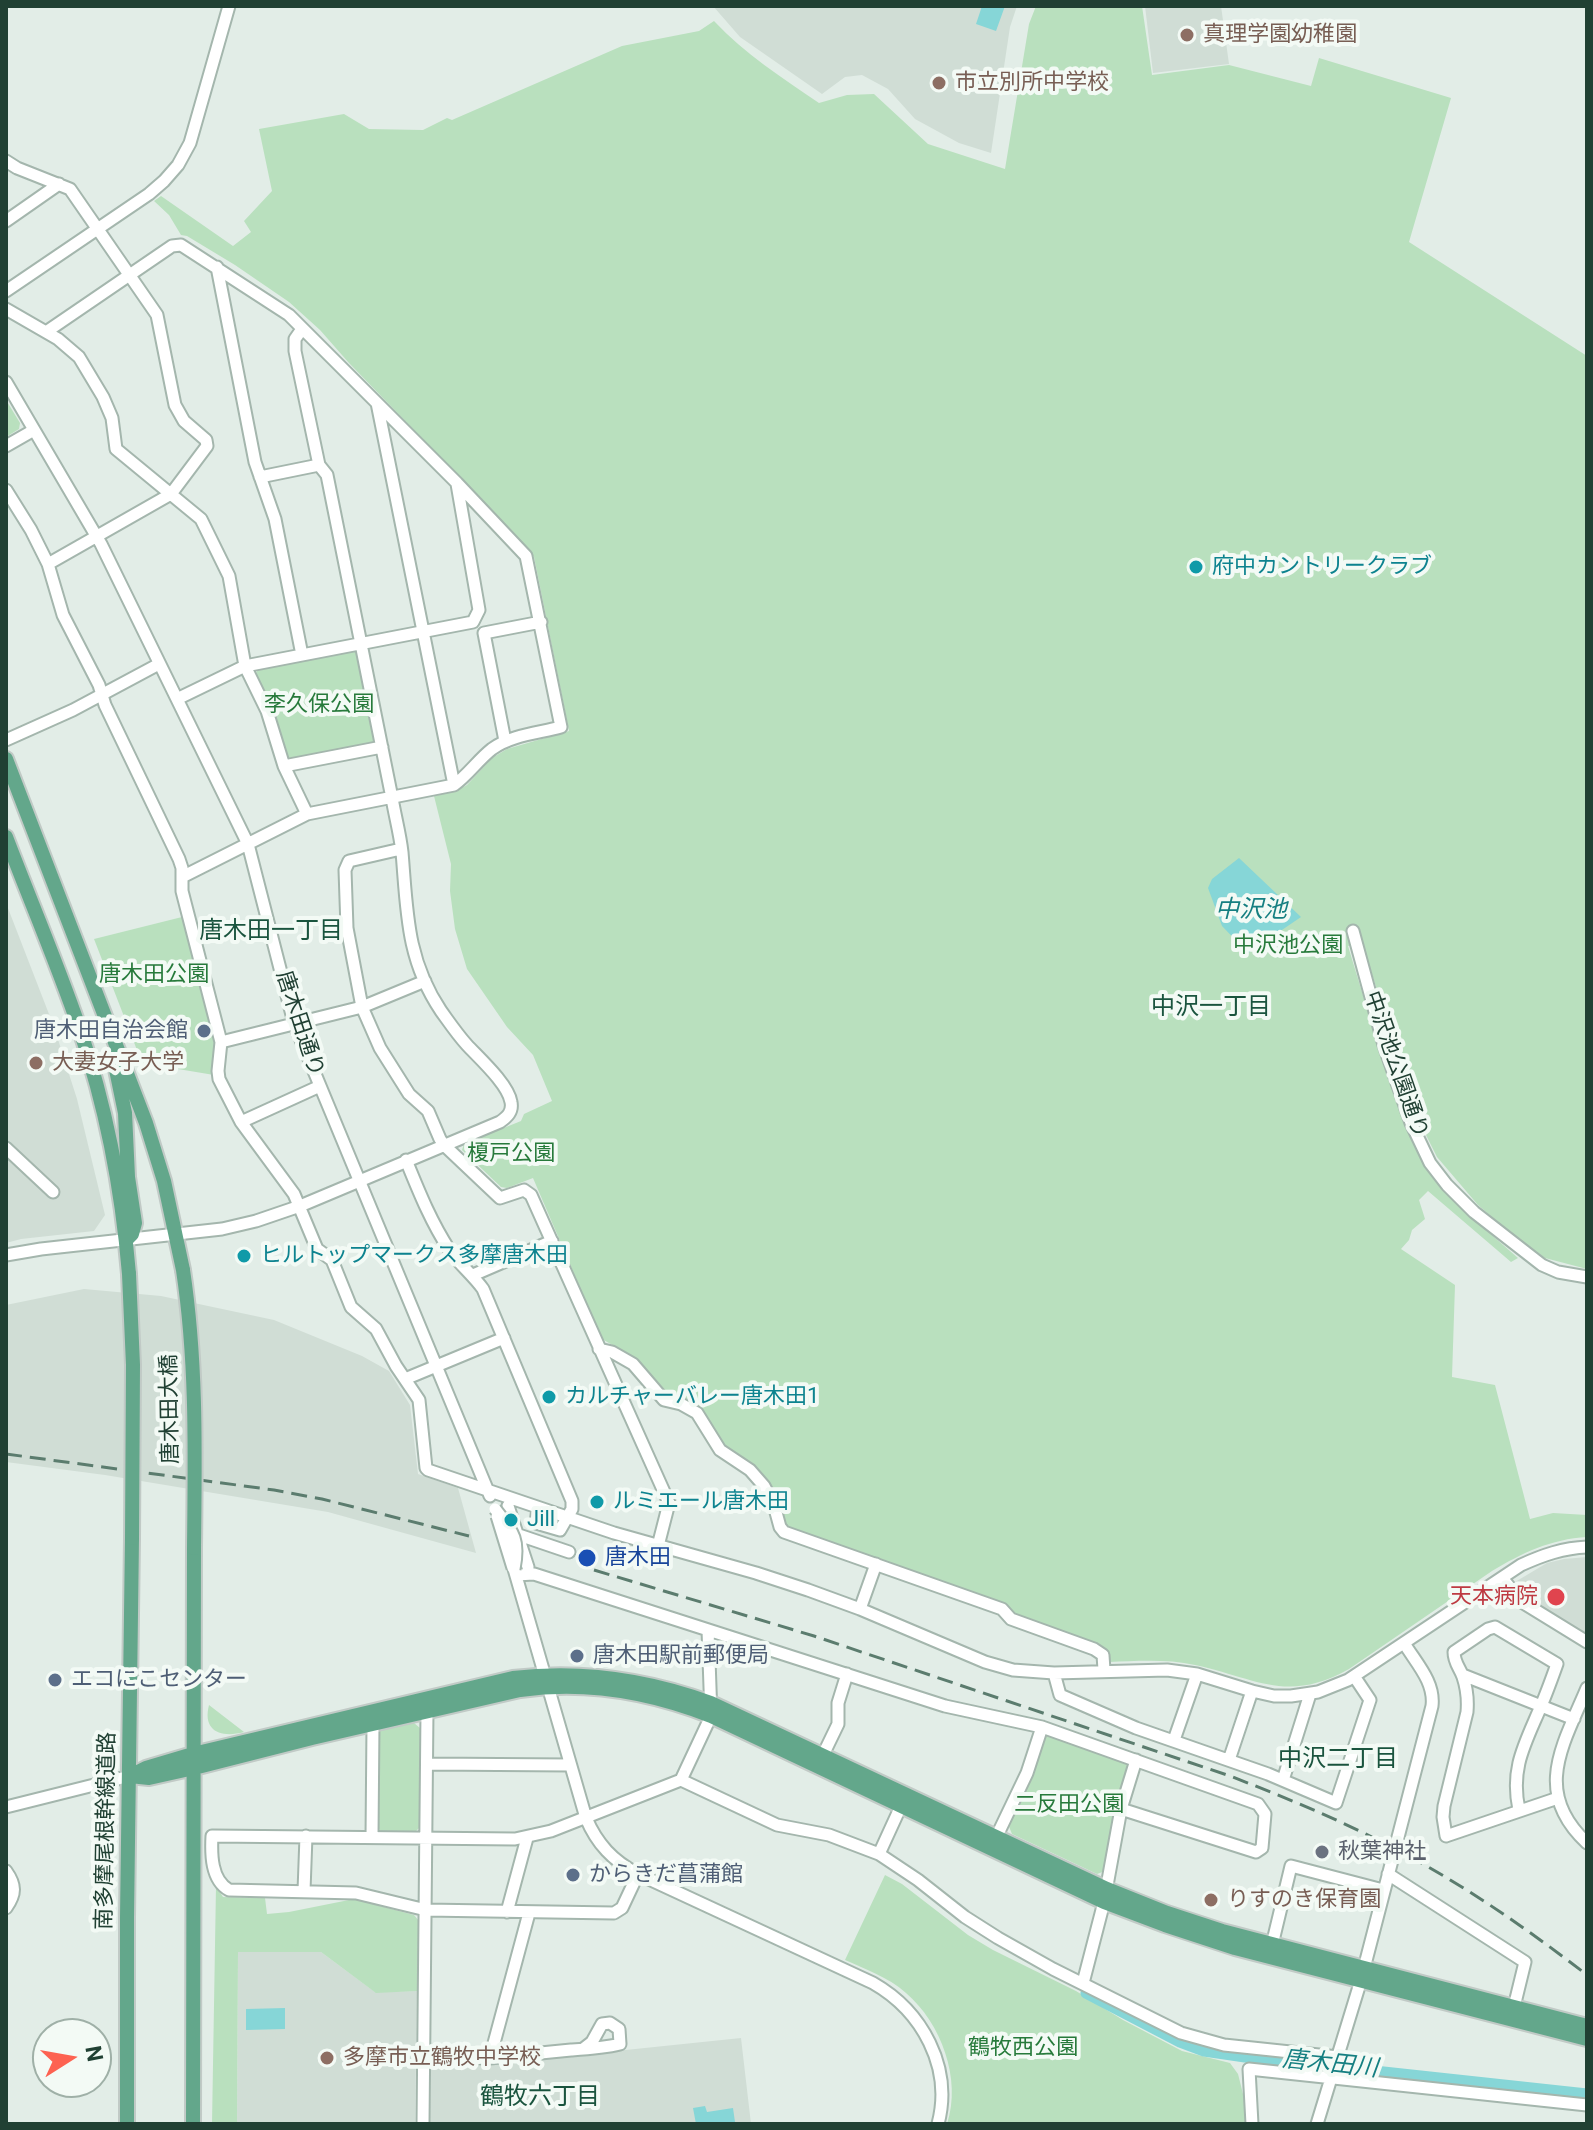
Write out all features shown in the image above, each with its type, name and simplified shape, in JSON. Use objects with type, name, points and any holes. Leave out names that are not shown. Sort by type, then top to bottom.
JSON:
[{"type":"main road","points":[[6,759],[157,1156],[177,1234]]},
{"type":"main road","points":[[6,837],[90,1062],[110,1145],[126,1240]]},
{"type":"main road","points":[[105,1016],[126,1124],[127,1162],[135,1223],[132,1234],[126,1240]]},
{"type":"main road","name":"唐木田大橋","points":[[177,1234],[191,1322],[194,1368],[194,1761]]},
{"type":"main road","name":"唐木田大橋","points":[[126,1240],[133,1365],[132,1538]]},
{"type":"main road","name":"南多摩尾根幹線道路","points":[[127,2124],[132,1538]]},
{"type":"main road","points":[[194,1761],[486,1684],[592,1677],[679,1692],[901,1806],[993,1842]]},
{"type":"main road","points":[[130,1776],[146,1768],[373,1724],[546,1682]]},
{"type":"main road","points":[[711,1710],[823,1755],[1165,1925],[1211,1941],[1514,2007],[1587,2026]]},
{"type":"main road","points":[[193,2124],[194,1761]]},
{"type":"main road","points":[[1106,1895],[1587,2039]]},
{"type":"street","points":[[6,291],[164,181],[185,153],[194,133],[229,6]]},
{"type":"street","points":[[6,161],[70,189],[98,228],[157,315],[175,405],[184,421],[206,440],[207,446],[171,494],[48,564]]},
{"type":"street","points":[[6,221],[59,184]]},
{"type":"street","points":[[46,332],[177,244],[289,315],[526,556],[561,727],[505,741],[454,785],[307,814],[182,877]]},
{"type":"street","points":[[217,267],[260,477],[275,519],[302,655]]},
{"type":"street","points":[[6,309],[58,339],[79,357],[112,418],[116,449],[201,519],[229,576],[245,666],[267,711],[284,766],[307,814]]},
{"type":"street","points":[[6,1255],[243,1225],[300,1206],[500,1122],[509,1115],[510,1098],[439,1008],[425,981],[409,936],[401,849],[392,798],[327,475],[319,465],[295,351],[295,339],[302,329]]},
{"type":"street","name":"唐木田通り","points":[[6,382],[96,536],[248,844],[294,1023],[436,1366],[499,1504],[546,1682],[586,1818],[595,1838],[620,1865],[873,1983],[899,2000],[920,2024],[938,2066],[942,2096],[938,2124]]},
{"type":"street","points":[[377,403],[454,785]]},
{"type":"street","points":[[6,446],[34,430]]},
{"type":"street","points":[[260,477],[319,465]]},
{"type":"street","points":[[177,699],[245,666],[473,622],[479,610],[457,483]]},
{"type":"street","points":[[6,490],[48,564],[63,615],[88,661],[105,705],[179,859],[182,891],[221,1042],[219,1079],[241,1122],[294,1194],[317,1249],[332,1260],[351,1307],[376,1329],[419,1400],[426,1468],[499,1504],[538,1508],[536,1523],[560,1530],[572,1509],[572,1501],[483,1289],[453,1254],[429,1218],[406,1160]]},
{"type":"street","points":[[505,741],[484,633],[541,622]]},
{"type":"street","points":[[6,740],[61,716],[159,664]]},
{"type":"street","points":[[284,766],[382,747]]},
{"type":"street","points":[[401,849],[349,861],[345,870],[347,928],[362,1007],[380,1048],[409,1094],[428,1111],[444,1145],[500,1198],[524,1190],[531,1195],[669,1503],[658,1546]]},
{"type":"street","name":"中沢池公園通り","points":[[1353,931],[1384,1045],[1430,1163],[1474,1212],[1542,1265],[1558,1272],[1587,1277]]},
{"type":"street","points":[[221,1042],[362,1007],[425,981]]},
{"type":"street","points":[[241,1122],[320,1086]]},
{"type":"street","points":[[6,1148],[53,1192]]},
{"type":"street","points":[[473,1275],[552,1241]]},
{"type":"street","points":[[405,1379],[504,1338]]},
{"type":"street","points":[[599,1349],[612,1352],[633,1364],[664,1400],[681,1404],[697,1413],[720,1450],[750,1470],[764,1486],[784,1532],[1002,1609],[1011,1619],[1100,1651],[1104,1670]]},
{"type":"street","points":[[499,1504],[517,1535],[528,1567]]},
{"type":"street","points":[[568,1518],[756,1573],[860,1609],[985,1662],[1013,1670],[1054,1673],[1167,1670],[1197,1674],[1274,1696],[1310,1694],[1333,1687],[1521,1565],[1544,1555],[1587,1547]]},
{"type":"street","points":[[517,1535],[569,1552]]},
{"type":"street","points":[[860,1609],[876,1564]]},
{"type":"street","points":[[515,1572],[534,1574],[945,1706],[1042,1727],[1258,1804],[1265,1814],[1262,1848],[1256,1852],[1121,1809]]},
{"type":"street","points":[[1502,1578],[1522,1602],[1587,1642]]},
{"type":"street","points":[[1519,1810],[1516,1773],[1520,1756],[1557,1664],[1495,1627],[1488,1629],[1454,1652],[1468,1700],[1444,1806],[1446,1836],[1558,1798]]},
{"type":"street","points":[[638,1874],[622,1908],[614,1913],[426,1910],[356,1893],[229,1890],[222,1887],[211,1860],[212,1836],[527,1838],[681,1780],[711,1710],[708,1630]]},
{"type":"street","points":[[1317,2124],[1362,1974],[1433,1698],[1428,1679],[1404,1643]]},
{"type":"street","points":[[1054,1673],[1060,1695],[1136,1728],[1283,1780],[1336,1803],[1370,1700],[1354,1676]]},
{"type":"street","points":[[823,1755],[838,1724],[838,1703],[847,1674]]},
{"type":"street","points":[[1174,1740],[1197,1674]]},
{"type":"street","points":[[1463,1675],[1574,1719]]},
{"type":"street","points":[[1587,1688],[1561,1749],[1556,1770],[1558,1798],[1571,1826],[1587,1843]]},
{"type":"street","points":[[1229,1760],[1252,1691]]},
{"type":"street","points":[[1283,1780],[1310,1694]]},
{"type":"street","points":[[423,2124],[427,1711]]},
{"type":"street","points":[[372,1837],[373,1724]]},
{"type":"street","points":[[993,1842],[1027,1773],[1042,1727]]},
{"type":"street","points":[[1083,1983],[1106,1895],[1121,1809],[1136,1760]]},
{"type":"street","points":[[427,1764],[570,1765]]},
{"type":"street","points":[[6,1807],[130,1776]]},
{"type":"street","points":[[681,1780],[777,1825],[829,1835],[879,1854],[980,1927],[1053,1969],[1181,2033],[1224,2045],[1337,2059]]},
{"type":"street","points":[[879,1854],[901,1806]]},
{"type":"street","points":[[304,1891],[306,1836]]},
{"type":"street","points":[[507,1912],[527,1838]]},
{"type":"street","points":[[1272,1945],[1291,1866],[1383,1890]]},
{"type":"street","points":[[6,1871],[15,1888],[6,1908]]},
{"type":"street","points":[[1388,1874],[1525,1962],[1514,2007]]},
{"type":"street","points":[[490,2058],[529,1913]]},
{"type":"street","points":[[424,2057],[490,2058],[583,2049]]},
{"type":"street","points":[[1252,2124],[1249,2069],[1587,2105]]},
{"type":"shaded area","name":"市立別所中学校","points":[[713,6],[1017,6],[1010,27],[991,153],[959,143],[915,119],[888,89],[862,75],[845,77],[822,94],[740,37]]},
{"type":"shaded area","name":"真理学園幼稚園","points":[[1145,6],[1221,6],[1229,64],[1153,73]]},
{"type":"shaded area","name":"大妻女子大学","points":[[6,903],[54,1027],[77,1099],[105,1215],[94,1231],[6,1243]]},
{"type":"shaded area","points":[[84,1289],[161,1296],[274,1320],[362,1356],[389,1371],[410,1405],[418,1474],[458,1488],[476,1553],[328,1512],[6,1462],[6,1305]]},
{"type":"shaded area","name":"天本病院","points":[[1587,1557],[1587,1636],[1527,1599],[1514,1587],[1515,1582],[1547,1563]]},
{"type":"shaded area","name":"多摩市立鶴牧中学校","points":[[238,1952],[321,1952],[375,1992],[417,1991],[415,2124],[237,2124]]},
{"type":"shaded area","points":[[741,2038],[751,2124],[430,2124],[431,2069],[436,2063],[491,2064]]},
{"type":"green space","name":"府中カントリークラブ","points":[[1036,6],[1142,6],[1152,75],[1229,65],[1311,86],[1319,58],[1451,98],[1409,242],[1587,356],[1587,1269],[1545,1258],[1513,1235],[1478,1205],[1437,1157],[1419,1121],[1362,943],[1348,946],[1386,1071],[1414,1145],[1443,1189],[1518,1258],[1511,1262],[1428,1191],[1419,1200],[1425,1219],[1412,1230],[1409,1240],[1401,1249],[1455,1285],[1452,1377],[1495,1385],[1530,1519],[1553,1513],[1587,1515],[1587,1537],[1549,1544],[1514,1558],[1349,1669],[1307,1685],[1272,1685],[1174,1662],[1109,1662],[1106,1651],[1098,1645],[1013,1614],[1005,1605],[787,1527],[778,1498],[768,1482],[757,1469],[728,1449],[700,1409],[667,1394],[635,1358],[602,1339],[533,1178],[507,1188],[501,1187],[462,1150],[464,1144],[521,1121],[524,1114],[552,1101],[533,1055],[507,1027],[467,969],[455,929],[450,891],[451,864],[434,796],[467,785],[492,758],[507,749],[569,731],[534,557],[320,330],[289,302],[235,265],[181,235],[169,215],[154,201],[161,196],[233,246],[251,232],[244,221],[272,191],[259,129],[344,114],[369,129],[423,130],[622,46],[699,31],[714,21],[751,55],[819,103],[847,95],[874,94],[928,144],[1005,169],[1029,24]]},
{"type":"green space","points":[[6,400],[20,423],[19,429],[6,437]]},
{"type":"green space","name":"李久保公園","points":[[355,649],[374,743],[292,759],[286,756],[255,675],[259,667]]},
{"type":"green space","name":"唐木田公園","points":[[182,917],[216,1045],[214,1075],[142,1063],[94,939]]},
{"type":"green space","points":[[209,1705],[244,1732],[228,1734],[216,1731],[208,1721]]},
{"type":"green space","points":[[414,1723],[420,1728],[420,1827],[414,1833],[381,1832],[377,1826],[378,1735],[381,1730]]},
{"type":"green space","name":"二反田公園","points":[[1051,1735],[1125,1761],[1129,1768],[1105,1871],[1097,1874],[1012,1834],[1008,1824],[1032,1775],[1043,1738]]},
{"type":"green space","name":"鶴牧西公園","points":[[885,1875],[993,1950],[1076,1991],[1182,2051],[1230,2063],[1238,2074],[1247,2101],[1249,2124],[947,2124],[951,2107],[950,2071],[929,2020],[899,1987],[845,1960]]},
{"type":"green space","points":[[216,1886],[223,1897],[265,1898],[267,1914],[354,1899],[414,1915],[419,1921],[417,1991],[376,1993],[321,1952],[238,1952],[237,2124],[212,2124]]},
{"type":"water","points":[[982,6],[1005,6],[996,31],[976,24]]},
{"type":"water","name":"中沢池","points":[[1239,858],[1301,917],[1248,953],[1222,926],[1208,888],[1212,879]]},
{"type":"water","points":[[285,2008],[285,2029],[246,2030],[246,2009]]},
{"type":"water","points":[[705,2106],[707,2112],[733,2108],[735,2122],[696,2124],[693,2108]]},
{"type":"waterway","name":"唐木田川","points":[[1086,1993],[1180,2042],[1204,2051],[1587,2094]]},
{"type":"railway","points":[[6,1454],[274,1490],[469,1536]]},
{"type":"railway","points":[[594,1570],[814,1636],[1230,1776],[1285,1798],[1404,1853],[1511,1919],[1587,1975]]},
{"type":"place","name":"真理学園幼稚園","points":[[1187,35]]},
{"type":"place","name":"市立別所中学校","points":[[939,83]]},
{"type":"place","name":"府中カントリークラブ","points":[[1196,567]]},
{"type":"place","name":"唐木田自治会館","points":[[204,1031]]},
{"type":"place","name":"大妻女子大学","points":[[36,1063]]},
{"type":"place","name":"ヒルトップマークス多摩唐木田","points":[[244,1256]]},
{"type":"place","name":"カルチャーバレー唐木田1","points":[[549,1397]]},
{"type":"place","name":"ルミエール唐木田","points":[[597,1502]]},
{"type":"place","name":"Jill","points":[[511,1520]]},
{"type":"place","name":"唐木田","points":[[587,1558]]},
{"type":"place","name":"天本病院","points":[[1556,1597]]},
{"type":"place","name":"唐木田駅前郵便局","points":[[577,1656]]},
{"type":"place","name":"エコにこセンター","points":[[55,1680]]},
{"type":"place","name":"秋葉神社","points":[[1322,1852]]},
{"type":"place","name":"からきだ菖蒲館","points":[[573,1875]]},
{"type":"place","name":"りすのき保育園","points":[[1211,1900]]},
{"type":"place","name":"多摩市立鶴牧中学校","points":[[327,2058]]},
{"type":"district","name":"唐木田一丁目","points":[[271,932]]},
{"type":"district","name":"中沢一丁目","points":[[1211,1008]]},
{"type":"district","name":"中沢二丁目","points":[[1338,1760]]},
{"type":"district","name":"鶴牧六丁目","points":[[540,2098]]},
{"type":"park label","name":"中沢池公園","points":[[1288,946]]},
{"type":"park label","name":"榎戸公園","points":[[511,1154]]}]
